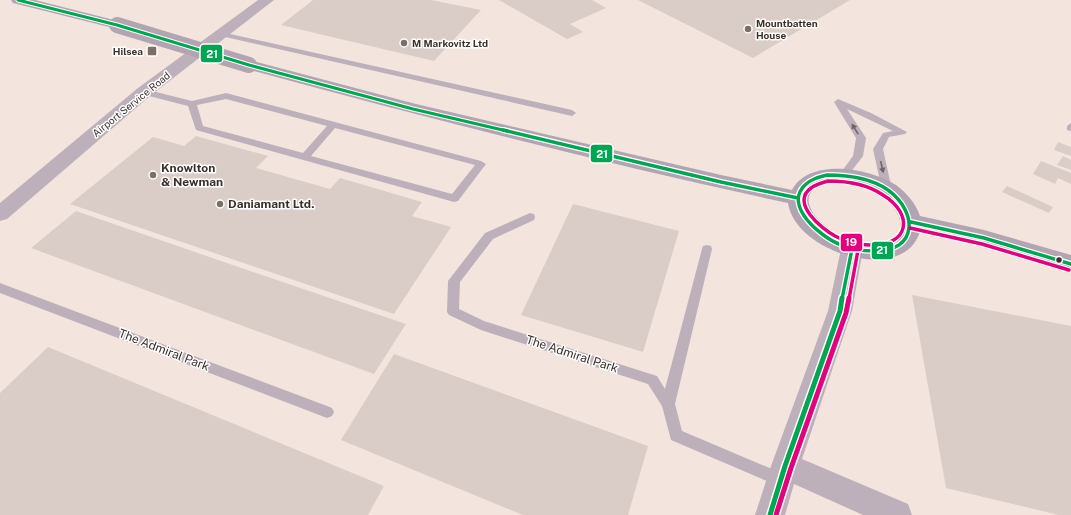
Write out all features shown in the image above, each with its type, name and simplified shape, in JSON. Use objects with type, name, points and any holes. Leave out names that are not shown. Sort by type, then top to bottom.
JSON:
[{"type":"street","points":[[18,0],[116,25],[249,65],[414,109],[721,182],[798,198]]},
{"type":"street","name":"Airport Service Road","points":[[0,214],[144,92],[267,0]]},
{"type":"street","points":[[827,175],[844,175],[859,178],[874,183],[887,190],[903,205],[911,222],[910,234],[902,243],[889,250],[871,251],[852,249],[834,242],[818,232],[806,221],[800,209],[798,198],[803,187],[813,180],[827,175]]},
{"type":"street","points":[[911,222],[984,238],[1071,264]]},
{"type":"street","points":[[770,515],[783,473],[840,311],[852,249]]},
{"type":"street","points":[[783,473],[897,515]]},
{"type":"lane","points":[[221,34],[572,113]]},
{"type":"lane","points":[[144,92],[192,104],[226,96],[481,164],[454,198],[199,128],[192,104]]},
{"type":"lane","points":[[844,175],[858,156],[861,138],[838,102],[902,132],[886,135],[878,149],[887,190]]},
{"type":"lane","points":[[305,157],[334,124]]},
{"type":"lane","name":"The Admiral Park","points":[[530,217],[489,236],[454,281],[453,312],[481,325],[652,380],[668,404],[676,435],[756,468],[783,473]]},
{"type":"lane","points":[[668,404],[707,249]]},
{"type":"lane","name":"The Admiral Park","points":[[0,288],[327,412]]},
{"type":"building","name":"M Markovitz Ltd","points":[[313,0],[431,0],[481,10],[434,61],[281,25]]},
{"type":"building","points":[[499,0],[592,0],[606,8],[570,24],[583,32],[567,39]]},
{"type":"building","name":"Mountbatten House","points":[[638,0],[850,0],[753,58]]},
{"type":"building","points":[[196,136],[268,156],[256,168],[330,189],[340,178],[422,202],[412,216],[451,227],[394,314],[70,204],[153,137],[184,146]]},
{"type":"building","points":[[1058,142],[1071,147],[1071,156],[1054,150]]},
{"type":"building","points":[[1063,156],[1071,160],[1071,170],[1057,165]]},
{"type":"building","points":[[1041,161],[1071,173],[1071,184],[1058,178],[1055,184],[1033,174]]},
{"type":"building","points":[[1007,186],[1053,207],[1049,213],[1002,192]]},
{"type":"building","points":[[573,204],[679,231],[643,352],[521,315]]},
{"type":"building","points":[[76,211],[406,324],[374,374],[31,248]]},
{"type":"building","points":[[912,295],[1071,326],[1071,515],[1059,515],[946,488]]},
{"type":"building","points":[[48,347],[384,486],[368,515],[0,515],[0,393]]},
{"type":"building","points":[[394,354],[648,446],[628,515],[523,515],[341,440]]},
{"type":"transit line","name":"21","points":[[18,0],[117,25],[249,65],[413,109],[721,182],[798,198]]},
{"type":"transit line","name":"21","points":[[827,175],[859,178],[888,190],[905,208],[909,218],[910,228],[908,236],[901,244],[891,249],[877,251],[847,247],[838,244],[823,235],[807,221],[798,204],[799,195],[803,187],[808,183],[827,175]]},
{"type":"transit line","name":"19","points":[[828,181],[857,184],[871,188],[884,195],[901,211],[904,219],[904,228],[901,235],[884,244],[871,245],[845,240],[835,236],[821,227],[809,213],[805,206],[804,199],[807,192],[811,188],[828,181]]},
{"type":"transit line","name":"21","points":[[911,222],[984,238],[1071,264]]},
{"type":"transit line","name":"19","points":[[910,228],[982,244],[1069,270]]},
{"type":"transit line","name":"21","points":[[770,515],[785,466],[840,311],[852,249]]},
{"type":"transit line","name":"19","points":[[776,515],[791,468],[846,313],[858,250]]},
{"type":"place","name":"Mountbatten House","points":[[748,29]]},
{"type":"place","name":"M Markovitz Ltd","points":[[404,43]]},
{"type":"place","name":"Hilsea","points":[[152,51]]},
{"type":"place","name":"Knowlton & Newman","points":[[153,175]]},
{"type":"place","name":"Daniamant Ltd.","points":[[220,204]]}]
